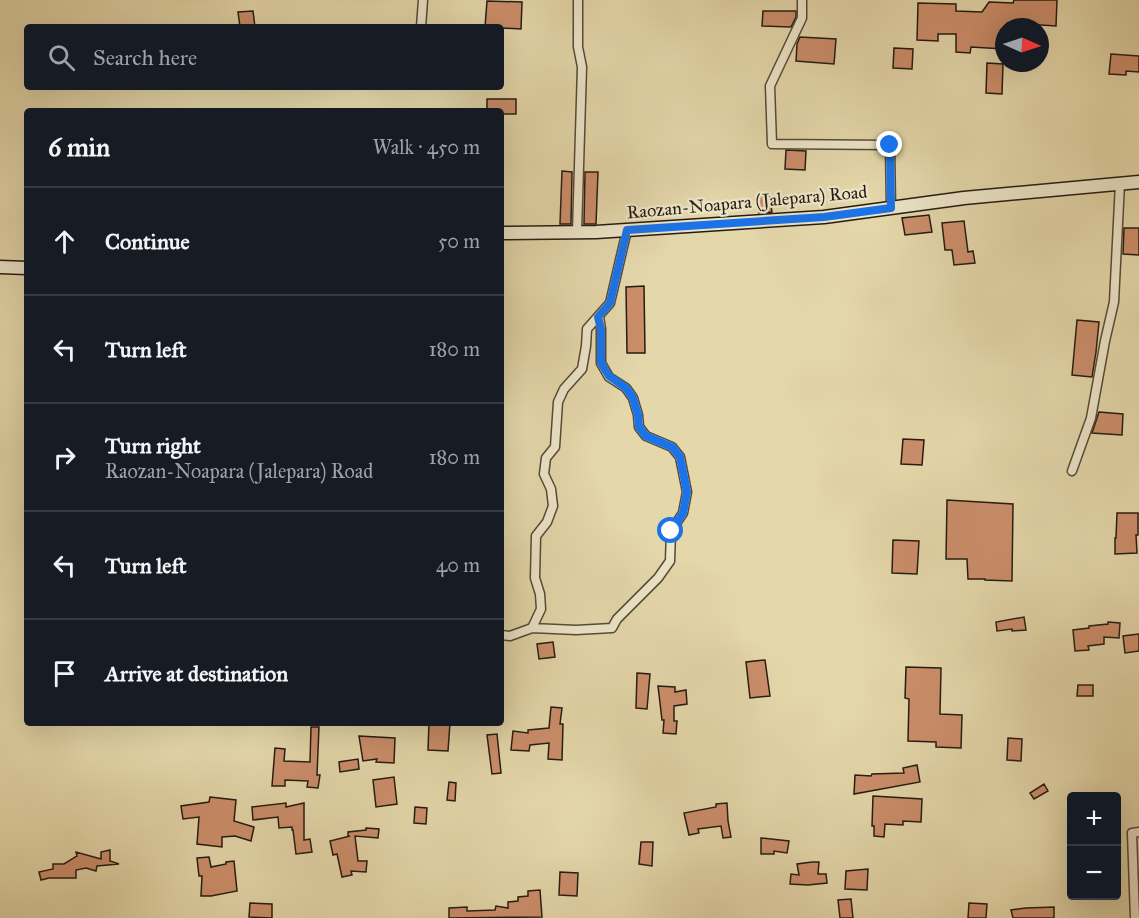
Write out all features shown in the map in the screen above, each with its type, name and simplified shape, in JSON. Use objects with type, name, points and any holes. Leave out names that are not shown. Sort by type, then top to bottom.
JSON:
[{"type":"main road","name":"Raozan-Noapara (Jalepara) Road","points":[[504,233],[627,230],[824,217],[964,198],[1139,182]]},
{"type":"main road","points":[[0,267],[24,268]]},
{"type":"street","points":[[422,24],[423,0]]},
{"type":"street","points":[[577,232],[582,67],[578,47],[578,0]]},
{"type":"street","points":[[802,0],[802,18],[770,86],[772,144],[890,145],[891,208]]},
{"type":"street","points":[[1072,471],[1091,418],[1114,302],[1120,183]]},
{"type":"street","points":[[532,628],[541,609],[540,594],[535,578],[536,536],[547,522],[553,506],[551,489],[544,474],[546,458],[555,447],[558,402],[564,389],[582,369],[587,328],[610,303],[627,230]]},
{"type":"street","points":[[504,635],[510,636],[532,628],[576,630],[612,628],[617,619],[658,578],[670,561],[671,531],[683,513],[687,492],[680,457],[672,447],[646,436],[639,427],[633,398],[626,388],[609,376],[601,363],[601,329],[598,317]]},
{"type":"street","points":[[1135,918],[1132,833],[1139,832]]},
{"type":"building","points":[[1014,0],[1057,0],[1056,26],[1049,26],[1049,18],[995,18],[995,48],[971,47],[970,53],[956,52],[956,34],[938,34],[938,41],[917,40],[918,3],[956,4],[956,11],[982,12],[989,2],[1013,3]]},
{"type":"building","points":[[487,1],[522,2],[521,29],[504,28],[504,24],[485,24]]},
{"type":"building","points":[[253,11],[255,24],[240,24],[238,12]]},
{"type":"building","points":[[763,11],[796,11],[796,17],[791,27],[762,26]]},
{"type":"building","points":[[800,37],[836,39],[834,64],[796,61],[797,44]]},
{"type":"building","points":[[894,48],[913,49],[912,69],[893,68]]},
{"type":"building","points":[[1111,54],[1139,56],[1139,72],[1126,71],[1126,75],[1109,74]]},
{"type":"building","points":[[987,63],[995,64],[995,72],[1003,72],[1002,94],[986,93]]},
{"type":"building","points":[[487,99],[516,99],[516,114],[504,114],[504,108],[487,108]]},
{"type":"building","points":[[786,150],[806,151],[805,170],[785,169]]},
{"type":"building","points":[[562,171],[572,172],[571,224],[560,224]]},
{"type":"building","points":[[585,172],[598,172],[596,224],[584,224]]},
{"type":"building","points":[[769,194],[772,212],[759,213],[757,195]]},
{"type":"building","points":[[929,215],[932,232],[905,235],[902,218]]},
{"type":"building","points":[[964,221],[968,252],[973,251],[975,263],[954,265],[952,250],[945,250],[942,223]]},
{"type":"building","points":[[1124,228],[1139,228],[1139,255],[1123,254]]},
{"type":"building","points":[[644,286],[645,353],[627,353],[626,287]]},
{"type":"building","points":[[1077,320],[1099,322],[1092,377],[1072,375]]},
{"type":"building","points":[[1099,412],[1123,414],[1122,435],[1092,433]]},
{"type":"building","points":[[903,439],[924,440],[922,465],[901,464]]},
{"type":"building","points":[[947,500],[1013,504],[1012,581],[968,579],[967,559],[946,559]]},
{"type":"building","points":[[1117,513],[1138,513],[1137,553],[1115,554]]},
{"type":"building","points":[[893,540],[919,541],[917,574],[892,573]]},
{"type":"building","points":[[1024,617],[1026,630],[997,631],[996,622]]},
{"type":"building","points":[[1108,622],[1120,623],[1119,638],[1104,637],[1104,644],[1088,646],[1089,650],[1075,651],[1073,630],[1108,624]]},
{"type":"building","points":[[1139,634],[1139,651],[1125,653],[1123,636]]},
{"type":"building","points":[[553,642],[555,657],[539,659],[537,644]]},
{"type":"building","points":[[765,660],[770,696],[750,698],[746,662]]},
{"type":"building","points":[[906,667],[941,668],[940,714],[962,715],[961,748],[936,747],[936,742],[908,741],[909,699],[905,698]]},
{"type":"building","points":[[637,673],[650,674],[647,709],[636,708]]},
{"type":"building","points":[[1078,685],[1093,685],[1093,696],[1077,696]]},
{"type":"building","points":[[658,686],[675,687],[675,692],[686,690],[687,704],[674,706],[674,721],[677,721],[676,734],[663,733],[664,720],[662,720]]},
{"type":"building","points":[[551,707],[562,708],[560,724],[563,724],[562,760],[548,759],[549,743],[530,745],[529,751],[511,750],[513,731],[528,733],[528,730],[549,728]]},
{"type":"building","points":[[429,726],[450,726],[448,751],[428,750]]},
{"type":"building","points":[[311,727],[319,727],[318,788],[307,787],[308,781],[285,780],[285,786],[272,786],[275,748],[285,749],[284,761],[310,762]]},
{"type":"building","points":[[497,734],[501,773],[492,774],[487,735]]},
{"type":"building","points":[[359,736],[395,738],[394,763],[376,762],[377,759],[363,761]]},
{"type":"building","points":[[1008,738],[1022,739],[1021,761],[1007,760]]},
{"type":"building","points":[[358,759],[359,769],[340,772],[339,762]]},
{"type":"building","points":[[917,765],[920,782],[854,794],[855,775],[904,773],[903,768]]},
{"type":"building","points":[[394,777],[397,804],[376,807],[373,780]]},
{"type":"building","points":[[449,782],[456,783],[455,801],[447,800]]},
{"type":"building","points":[[1044,784],[1048,791],[1034,799],[1030,793]]},
{"type":"building","points":[[873,796],[922,799],[921,822],[903,821],[903,825],[885,824],[884,837],[874,836]]},
{"type":"building","points":[[210,797],[236,800],[234,821],[254,827],[251,841],[235,836],[222,837],[222,847],[197,844],[199,817],[183,819],[181,806],[209,802]]},
{"type":"building","points":[[286,803],[286,807],[304,803],[304,840],[310,839],[312,852],[296,854],[292,827],[279,828],[278,817],[253,820],[252,807]]},
{"type":"building","points":[[727,803],[731,837],[723,838],[721,826],[698,829],[699,833],[689,835],[684,813]]},
{"type":"building","points":[[415,807],[427,808],[426,824],[414,823]]},
{"type":"building","points":[[366,828],[379,829],[378,838],[355,836],[358,861],[367,861],[366,872],[351,871],[352,875],[342,877],[337,854],[333,855],[330,841],[350,836],[348,832],[366,830]]},
{"type":"building","points":[[761,838],[789,841],[787,853],[774,851],[774,854],[761,854]]},
{"type":"building","points":[[641,842],[653,842],[652,866],[639,864]]},
{"type":"building","points":[[110,850],[110,861],[119,864],[97,866],[96,871],[86,868],[76,870],[76,878],[41,880],[39,872],[53,869],[53,864],[64,864],[77,856],[76,852],[101,859],[101,852]]},
{"type":"building","points":[[209,857],[211,867],[234,861],[237,891],[201,896],[202,876],[199,876],[197,858]]},
{"type":"building","points":[[819,862],[818,874],[826,874],[827,883],[790,884],[791,874],[799,875],[797,864]]},
{"type":"building","points":[[868,869],[867,890],[845,889],[846,871]]},
{"type":"building","points":[[560,872],[578,873],[577,896],[559,895]]},
{"type":"building","points":[[540,890],[542,917],[449,918],[449,908],[467,907],[467,911],[495,910],[496,906],[508,908],[508,902],[518,901],[518,897],[528,896],[528,891]]},
{"type":"building","points":[[851,899],[853,918],[840,918],[838,900]]},
{"type":"building","points":[[250,903],[272,904],[272,918],[249,917]]},
{"type":"building","points":[[969,903],[987,904],[986,918],[968,918]]},
{"type":"building","points":[[1054,907],[1054,918],[1013,918],[1011,910],[1026,908]]},
{"type":"route","points":[[671,531],[683,513],[687,492],[680,457],[672,447],[646,436],[639,427],[633,398],[626,388],[609,376],[601,363],[601,329],[598,317],[610,303],[627,230],[824,217],[891,208],[890,145]]}]
